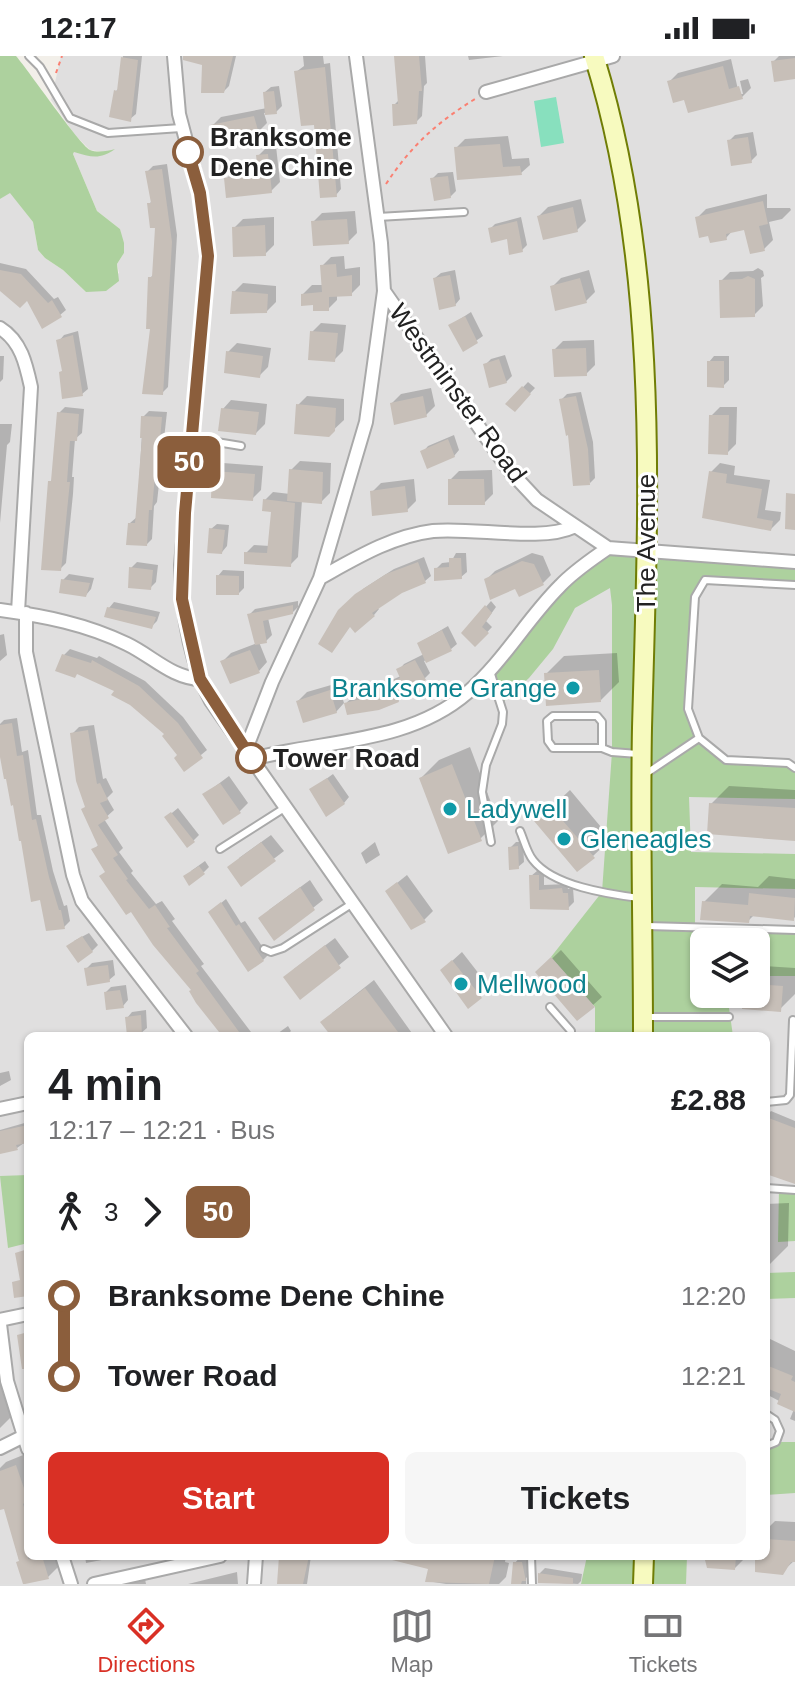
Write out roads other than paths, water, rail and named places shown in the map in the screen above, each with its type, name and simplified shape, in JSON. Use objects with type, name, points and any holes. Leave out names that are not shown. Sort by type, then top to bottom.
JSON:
[{"type":"main road","name":"The Avenue","points":[[600,57],[632,222],[643,318],[647,549],[641,777],[643,1027]]},
{"type":"main road","points":[[643,1584],[644,1560]]},
{"type":"street","points":[[174,56],[181,128],[200,193],[208,256],[183,539],[182,599],[200,679],[443,1032]]},
{"type":"street","name":"Westminster Road","points":[[356,56],[378,217],[384,291],[509,470],[537,500],[608,548]]},
{"type":"street","points":[[486,92],[600,57]]},
{"type":"street","points":[[249,754],[272,682],[320,578],[366,422],[384,291]]},
{"type":"street","points":[[0,328],[11,334],[25,359],[31,387],[22,613],[26,652],[73,875],[82,901],[183,1032]]},
{"type":"street","points":[[320,578],[394,540],[432,531],[560,534],[573,527]]},
{"type":"street","points":[[249,754],[378,735],[426,718],[465,695],[502,659],[558,588],[584,564],[608,548],[795,562]]},
{"type":"street","points":[[0,610],[80,625],[129,644],[184,678],[200,679]]},
{"type":"street","points":[[0,1109],[24,1104]]},
{"type":"street","points":[[24,1315],[0,1322],[7,1381],[24,1440]]},
{"type":"street","points":[[0,1448],[24,1443]]},
{"type":"street","points":[[63,1560],[71,1584]]},
{"type":"street","points":[[94,1584],[202,1560]]},
{"type":"street","points":[[254,1584],[256,1560]]},
{"type":"lane","points":[[29,56],[40,67],[70,118],[108,133],[181,128]]},
{"type":"lane","points":[[378,217],[464,212]]},
{"type":"lane","points":[[192,438],[241,446]]},
{"type":"lane","points":[[795,585],[705,580],[695,597],[688,709],[699,738],[726,760],[788,763],[795,768]]},
{"type":"lane","points":[[490,671],[503,712],[502,724],[486,765],[482,792],[491,842]]},
{"type":"lane","points":[[602,748],[602,722],[597,716],[553,716],[547,721],[548,741],[553,748],[602,748],[612,752],[642,754]]},
{"type":"lane","points":[[641,777],[699,738]]},
{"type":"lane","points":[[220,849],[286,807]]},
{"type":"lane","points":[[520,831],[533,861],[562,881],[602,893],[642,899]]},
{"type":"lane","points":[[264,949],[279,951],[353,903]]},
{"type":"lane","points":[[642,926],[795,930]]},
{"type":"lane","points":[[550,1007],[571,1032]]},
{"type":"lane","points":[[643,1027],[729,1017]]},
{"type":"lane","points":[[770,1102],[786,1100],[790,1095],[793,1020]]},
{"type":"lane","points":[[770,1188],[795,1190]]},
{"type":"lane","points":[[770,1417],[780,1431],[776,1442],[770,1444]]},
{"type":"lane","points":[[531,1560],[532,1584]]},
{"type":"place","name":"Branksome Dene Chine","points":[[188,152]]},
{"type":"place","name":"Branksome Grange","points":[[573,688]]},
{"type":"place","name":"Tower Road","points":[[251,758]]},
{"type":"place","name":"Ladywell","points":[[450,809]]},
{"type":"place","name":"Gleneagles","points":[[564,839]]},
{"type":"place","name":"Mellwood","points":[[461,984]]}]
